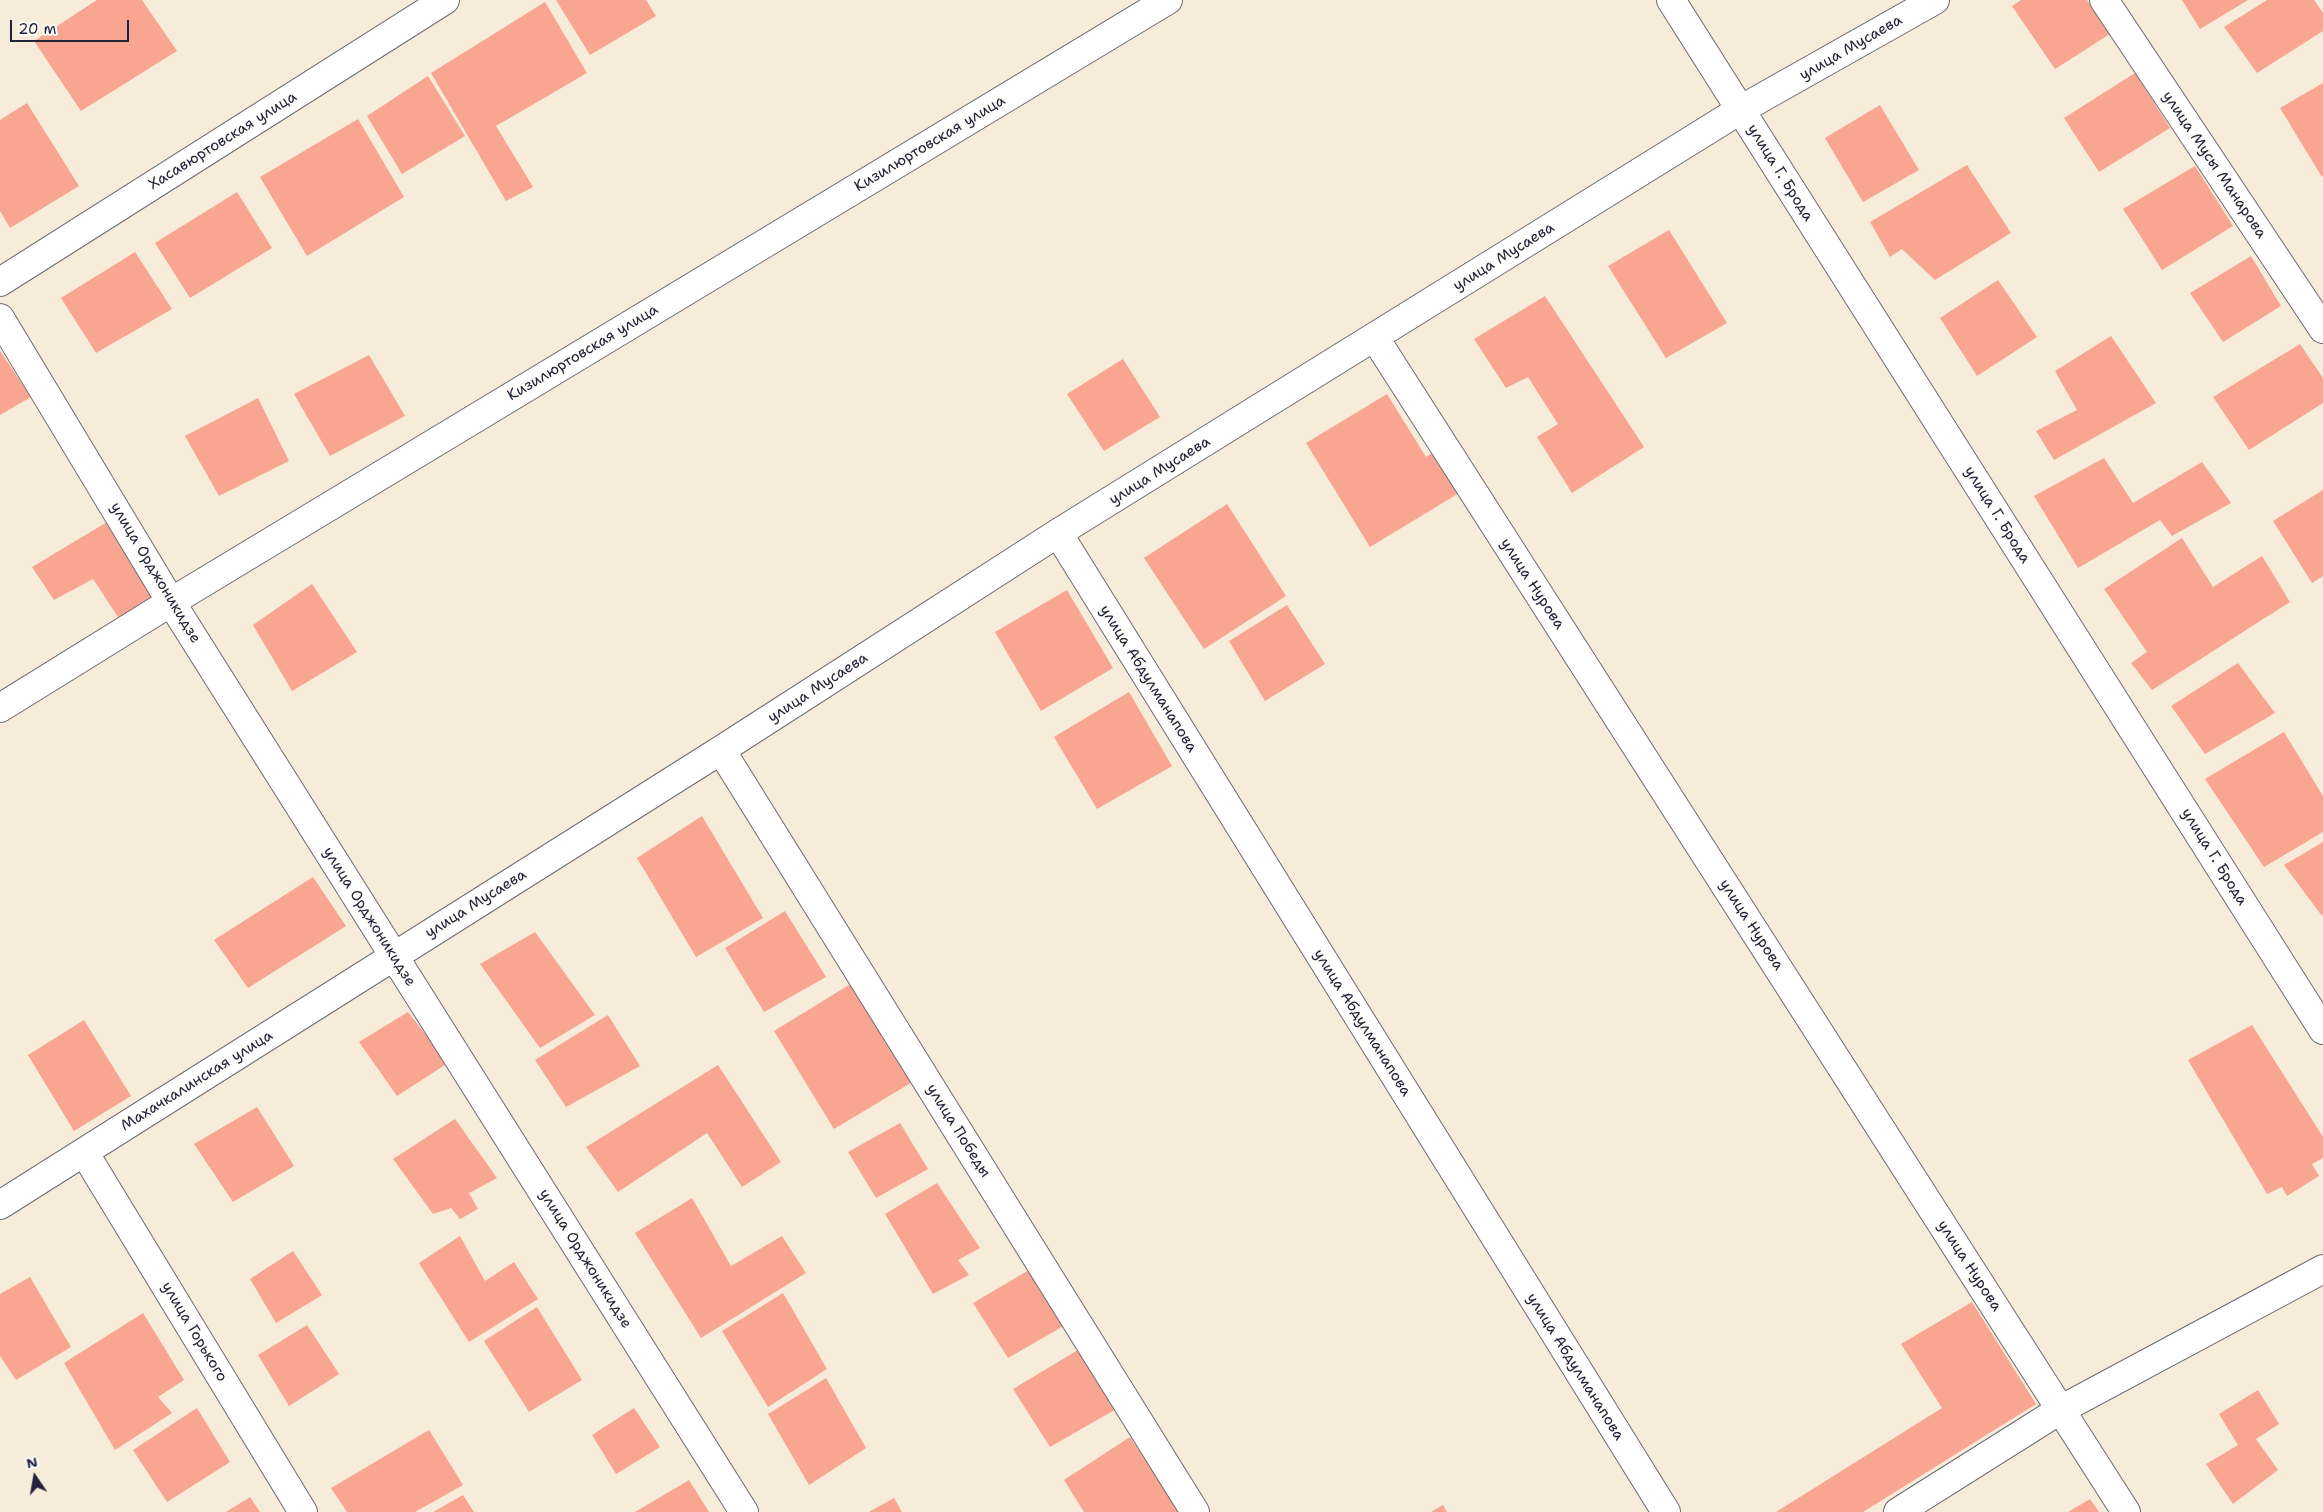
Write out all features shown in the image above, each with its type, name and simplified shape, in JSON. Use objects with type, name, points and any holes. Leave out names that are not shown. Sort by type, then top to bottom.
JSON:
[{"type":"street","name":"Хасавюртовская улица","points":[[0,282],[445,0]]},
{"type":"street","name":"Кизилюртовская улица","points":[[0,708],[171,602],[1168,0]]},
{"type":"street","name":"улица Г. Брода","points":[[1671,0],[2323,1030]]},
{"type":"street","name":"улица Мусаева","points":[[394,956],[721,750],[1058,534],[1740,110],[1935,0]]},
{"type":"street","name":"улица Мусы Манарова","points":[[2104,0],[2323,329]]},
{"type":"street","name":"улица Орджоникидзе","points":[[0,318],[171,602],[744,1512]]},
{"type":"street","name":"улица Нурова","points":[[1375,338],[2126,1512]]},
{"type":"street","name":"улица Абдулманапова","points":[[1058,534],[1666,1512]]},
{"type":"street","name":"улица Победы","points":[[721,750],[1194,1512]]},
{"type":"street","name":"Махачкалинская улица","points":[[0,1205],[394,956]]},
{"type":"street","name":"улица Горького","points":[[84,1152],[303,1512]]},
{"type":"street","points":[[1898,1512],[2060,1410],[2323,1269]]},
{"type":"building","points":[[97,0],[142,0],[177,51],[81,111],[34,41]]},
{"type":"building","points":[[556,0],[646,0],[656,16],[590,55]]},
{"type":"building","points":[[2021,0],[2087,0],[2110,34],[2055,69],[2012,6]]},
{"type":"building","points":[[2182,0],[2248,0],[2200,29]]},
{"type":"building","points":[[2267,0],[2314,0],[2323,13],[2323,31],[2257,73],[2224,27]]},
{"type":"building","points":[[545,2],[587,73],[496,126],[533,187],[506,201],[431,73]]},
{"type":"building","points":[[2135,73],[2170,128],[2099,172],[2064,118]]},
{"type":"building","points":[[428,76],[465,136],[402,174],[367,116]]},
{"type":"building","points":[[2323,83],[2323,176],[2322,177],[2280,108]]},
{"type":"building","points":[[27,103],[79,186],[10,228],[0,211],[0,120]]},
{"type":"building","points":[[1880,105],[1919,170],[1863,202],[1825,138]]},
{"type":"building","points":[[358,119],[404,197],[307,256],[260,177]]},
{"type":"building","points":[[1967,165],[2011,233],[1935,280],[1902,249],[1890,257],[1870,222]]},
{"type":"building","points":[[2195,166],[2233,226],[2162,270],[2123,209]]},
{"type":"building","points":[[237,192],[272,248],[190,298],[155,243]]},
{"type":"building","points":[[1669,230],[1727,323],[1666,358],[1608,266]]},
{"type":"building","points":[[135,252],[172,309],[96,353],[61,298]]},
{"type":"building","points":[[2251,256],[2281,306],[2223,342],[2190,293]]},
{"type":"building","points":[[1998,280],[2037,337],[1977,376],[1940,318]]},
{"type":"building","points":[[1545,296],[1644,447],[1572,493],[1537,437],[1558,424],[1528,377],[1506,388],[1474,339]]},
{"type":"building","points":[[2111,336],[2156,403],[2054,460],[2036,431],[2077,410],[2055,371]]},
{"type":"building","points":[[2300,344],[2323,378],[2323,403],[2249,450],[2213,397]]},
{"type":"building","points":[[0,351],[31,397],[0,415]]},
{"type":"building","points":[[369,355],[405,416],[330,456],[294,394]]},
{"type":"building","points":[[1123,359],[1160,417],[1104,451],[1067,394]]},
{"type":"building","points":[[1387,394],[1426,457],[1439,449],[1464,490],[1370,547],[1306,443]]},
{"type":"building","points":[[258,398],[289,461],[219,496],[185,436]]},
{"type":"building","points":[[2104,458],[2133,503],[2202,462],[2231,503],[2172,536],[2160,520],[2078,568],[2034,496]]},
{"type":"building","points":[[2323,490],[2323,576],[2312,583],[2273,521]]},
{"type":"building","points":[[1227,504],[1286,596],[1204,649],[1144,558]]},
{"type":"building","points":[[107,522],[152,597],[120,620],[93,579],[54,600],[32,567]]},
{"type":"building","points":[[2182,538],[2213,587],[2262,556],[2290,602],[2152,690],[2131,663],[2147,652],[2104,589]]},
{"type":"building","points":[[312,584],[357,652],[292,691],[253,625]]},
{"type":"building","points":[[1067,590],[1113,668],[1041,711],[995,632]]},
{"type":"building","points":[[1287,605],[1325,664],[1265,701],[1229,641]]},
{"type":"building","points":[[2238,663],[2275,713],[2205,754],[2171,706]]},
{"type":"building","points":[[1129,692],[1172,766],[1097,809],[1054,737]]},
{"type":"building","points":[[2284,732],[2323,796],[2323,832],[2264,867],[2205,779]]},
{"type":"building","points":[[702,816],[763,918],[696,957],[637,858]]},
{"type":"building","points":[[2323,842],[2323,915],[2322,916],[2284,865]]},
{"type":"building","points":[[313,877],[346,926],[248,988],[214,940]]},
{"type":"building","points":[[785,911],[826,977],[764,1012],[725,948]]},
{"type":"building","points":[[535,932],[595,1015],[540,1048],[480,964]]},
{"type":"building","points":[[852,983],[914,1081],[834,1129],[774,1031]]},
{"type":"building","points":[[408,1012],[448,1063],[397,1096],[359,1042]]},
{"type":"building","points":[[608,1015],[640,1066],[566,1107],[535,1060]]},
{"type":"building","points":[[84,1020],[131,1096],[74,1131],[28,1055]]},
{"type":"building","points":[[2252,1025],[2323,1137],[2323,1158],[2312,1164],[2319,1176],[2287,1196],[2282,1187],[2267,1194],[2188,1060]]},
{"type":"building","points":[[718,1065],[781,1162],[742,1187],[707,1133],[618,1192],[586,1147]]},
{"type":"building","points":[[257,1107],[294,1166],[233,1202],[194,1144]]},
{"type":"building","points":[[455,1119],[497,1178],[469,1193],[478,1209],[460,1219],[451,1208],[433,1214],[393,1159]]},
{"type":"building","points":[[900,1123],[928,1169],[876,1198],[848,1152]]},
{"type":"building","points":[[937,1183],[980,1248],[958,1260],[969,1275],[933,1294],[885,1214]]},
{"type":"building","points":[[692,1198],[731,1266],[782,1236],[806,1273],[701,1338],[635,1233]]},
{"type":"building","points":[[460,1236],[485,1281],[514,1262],[538,1299],[469,1342],[419,1263]]},
{"type":"building","points":[[293,1251],[322,1295],[276,1323],[250,1279]]},
{"type":"building","points":[[1029,1270],[1067,1324],[1008,1358],[973,1303]]},
{"type":"building","points":[[30,1277],[71,1347],[16,1380],[0,1356],[0,1294]]},
{"type":"building","points":[[783,1293],[827,1369],[768,1407],[722,1331]]},
{"type":"building","points":[[1972,1302],[2036,1404],[1863,1512],[1776,1512],[1942,1408],[1901,1344]]},
{"type":"building","points":[[537,1307],[582,1380],[529,1412],[484,1341]]},
{"type":"building","points":[[143,1313],[184,1380],[158,1397],[172,1413],[115,1450],[64,1363]]},
{"type":"building","points":[[307,1325],[339,1374],[289,1406],[258,1355]]},
{"type":"building","points":[[1078,1350],[1118,1408],[1050,1447],[1013,1389]]},
{"type":"building","points":[[826,1378],[866,1448],[809,1485],[768,1414]]},
{"type":"building","points":[[2258,1390],[2279,1424],[2256,1439],[2278,1470],[2233,1504],[2206,1464],[2238,1445],[2219,1414]]},
{"type":"building","points":[[197,1408],[230,1462],[167,1502],[133,1450]]},
{"type":"building","points":[[634,1408],[660,1447],[616,1474],[592,1435]]},
{"type":"building","points":[[429,1430],[463,1485],[415,1512],[347,1512],[331,1488]]},
{"type":"building","points":[[1130,1437],[1180,1512],[1084,1512],[1064,1480]]},
{"type":"building","points":[[689,1480],[709,1512],[635,1512]]},
{"type":"building","points":[[463,1495],[474,1512],[433,1512]]},
{"type":"building","points":[[250,1497],[260,1512],[226,1512]]},
{"type":"building","points":[[894,1498],[902,1512],[869,1512]]},
{"type":"building","points":[[2090,1499],[2099,1512],[2068,1512]]},
{"type":"building","points":[[1443,1505],[1447,1512],[1431,1512]]}]
